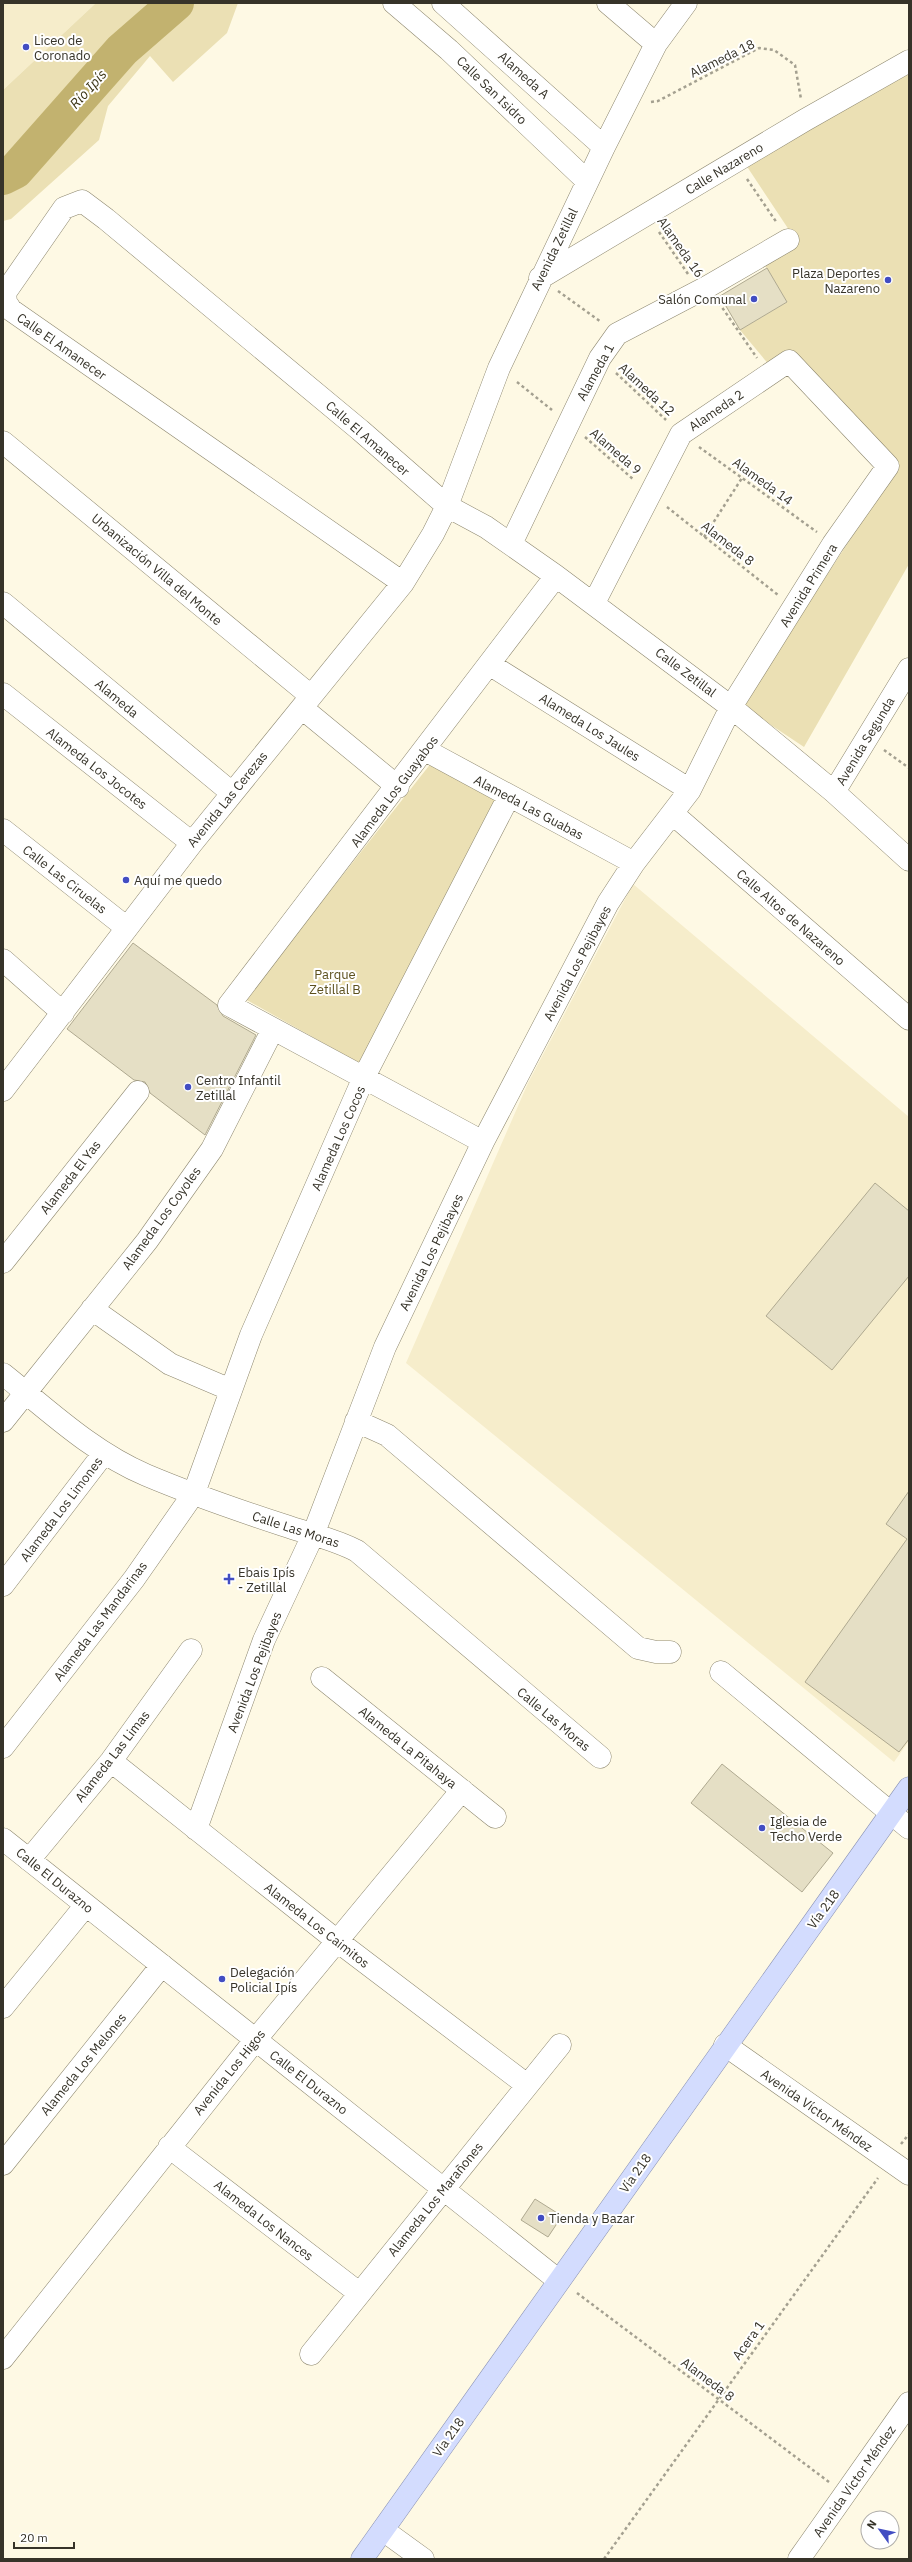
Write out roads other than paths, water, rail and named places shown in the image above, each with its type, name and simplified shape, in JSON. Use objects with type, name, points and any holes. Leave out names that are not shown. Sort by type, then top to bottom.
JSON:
[{"type":"main road","name":"Vía 218","points":[[362,2559],[558,2280],[909,1788]]},
{"type":"street","name":"Calle San Isidro","points":[[394,3],[449,50],[587,181]]},
{"type":"street","name":"Alameda A","points":[[443,3],[604,147]]},
{"type":"street","points":[[608,3],[656,44]]},
{"type":"street","name":"Avenida Zetillal","points":[[446,506],[498,368],[540,278],[656,44],[686,3]]},
{"type":"street","name":"Calle Nazareno","points":[[540,278],[735,161],[909,60]]},
{"type":"street","name":"Calle El Amanecer","points":[[403,583],[11,310],[6,302],[5,293],[64,208],[82,201],[360,430],[446,506]]},
{"type":"street","name":"Alameda 1","points":[[511,544],[568,422],[600,358],[617,334],[703,289],[788,240]]},
{"type":"street","name":"Alameda 2","points":[[594,603],[681,434],[789,361],[888,466]]},
{"type":"street","name":"Urbanización Villa del Monte","points":[[3,442],[307,702],[398,786]]},
{"type":"street","name":"Avenida Primera","points":[[731,707],[833,544],[888,466]]},
{"type":"street","name":"Calle Zetillal","points":[[446,506],[511,544],[594,603],[731,707],[834,792],[909,860]]},
{"type":"street","name":"Avenida Las Cerezas","points":[[3,1090],[192,843],[403,583],[433,534],[446,506]]},
{"type":"street","name":"Alameda Los Guayabos","points":[[273,1029],[229,1005],[398,786],[556,576]]},
{"type":"street","name":"Alameda","points":[[3,603],[232,793]]},
{"type":"street","name":"Alameda Los Jaules","points":[[489,664],[690,790]]},
{"type":"street","name":"Avenida Segunda","points":[[834,792],[909,669]]},
{"type":"street","name":"Alameda Los Jocotes","points":[[3,694],[192,843]]},
{"type":"street","name":"Avenida Los Pejibayes","points":[[196,1829],[264,1640],[313,1535],[385,1347],[483,1142],[608,903],[634,863],[690,790],[731,707]]},
{"type":"street","name":"Alameda Las Guabas","points":[[425,750],[634,863]]},
{"type":"street","name":"Alameda Los Cocos","points":[[194,1493],[251,1334],[364,1077],[510,796]]},
{"type":"street","name":"Calle Altos de Nazareno","points":[[673,814],[909,1019]]},
{"type":"street","name":"Calle Las Ciruelas","points":[[3,830],[127,928]]},
{"type":"street","points":[[3,960],[63,1013]]},
{"type":"street","points":[[273,1029],[483,1142]]},
{"type":"street","name":"Alameda Los Coyoles","points":[[3,1421],[147,1241],[212,1149],[273,1029]]},
{"type":"street","name":"Alameda El Yas","points":[[3,1262],[138,1092]]},
{"type":"street","points":[[92,1309],[170,1364],[231,1390]]},
{"type":"street","name":"Calle Las Moras","points":[[3,1374],[87,1442],[145,1474],[313,1535],[334,1539],[357,1551],[600,1757]]},
{"type":"street","points":[[356,1421],[387,1436],[638,1648],[656,1652],[670,1652]]},
{"type":"street","name":"Alameda Los Limones","points":[[3,1585],[104,1452]]},
{"type":"street","name":"Alameda Las Mandarinas","points":[[3,1748],[134,1580],[194,1493]]},
{"type":"street","name":"Alameda Las Limas","points":[[12,1851],[111,1761],[191,1650]]},
{"type":"street","points":[[721,1672],[909,1828]]},
{"type":"street","name":"Alameda La Pitahaya","points":[[322,1678],[495,1817]]},
{"type":"street","name":"Alameda Los Caimitos","points":[[111,1761],[336,1940],[527,2085]]},
{"type":"street","name":"Avenida Los Higos","points":[[3,2358],[169,2147],[336,1940],[462,1790]]},
{"type":"street","name":"Calle El Durazno","points":[[12,1851],[86,1905],[558,2280]]},
{"type":"street","points":[[3,2007],[86,1905]]},
{"type":"street","name":"Alameda Los Melones","points":[[3,2164],[162,1965]]},
{"type":"street","name":"Alameda Los Marañones","points":[[311,2354],[560,2045]]},
{"type":"street","name":"Avenida Víctor Méndez","points":[[725,2045],[909,2174]]},
{"type":"street","name":"Alameda Los Nances","points":[[169,2147],[359,2293]]},
{"type":"street","name":"Avenida Víctor Méndez","points":[[799,2559],[909,2403]]},
{"type":"street","points":[[383,2530],[423,2559]]},
{"type":"waterway","name":"Río Ipís","points":[[3,177],[15,171],[122,50],[176,3]]},
{"type":"place","name":"Liceo de Coronado","points":[[26,47]]},
{"type":"place","name":"Plaza Deportes Nazareno","points":[[888,280]]},
{"type":"place","name":"Salón Comunal","points":[[754,299]]},
{"type":"place","name":"Aquí me quedo","points":[[126,880]]},
{"type":"place","name":"Centro Infantil Zetillal","points":[[188,1087]]},
{"type":"place","name":"Ebais Ipís - Zetillal","points":[[229,1579]]},
{"type":"place","name":"Iglesia de Techo Verde","points":[[762,1828]]},
{"type":"place","name":"Delegación Policial Ipís","points":[[222,1979]]},
{"type":"place","name":"Tienda y Bazar","points":[[541,2218]]},
{"type":"park label","name":"Parque Zetillal B","points":[[335,982]]}]
